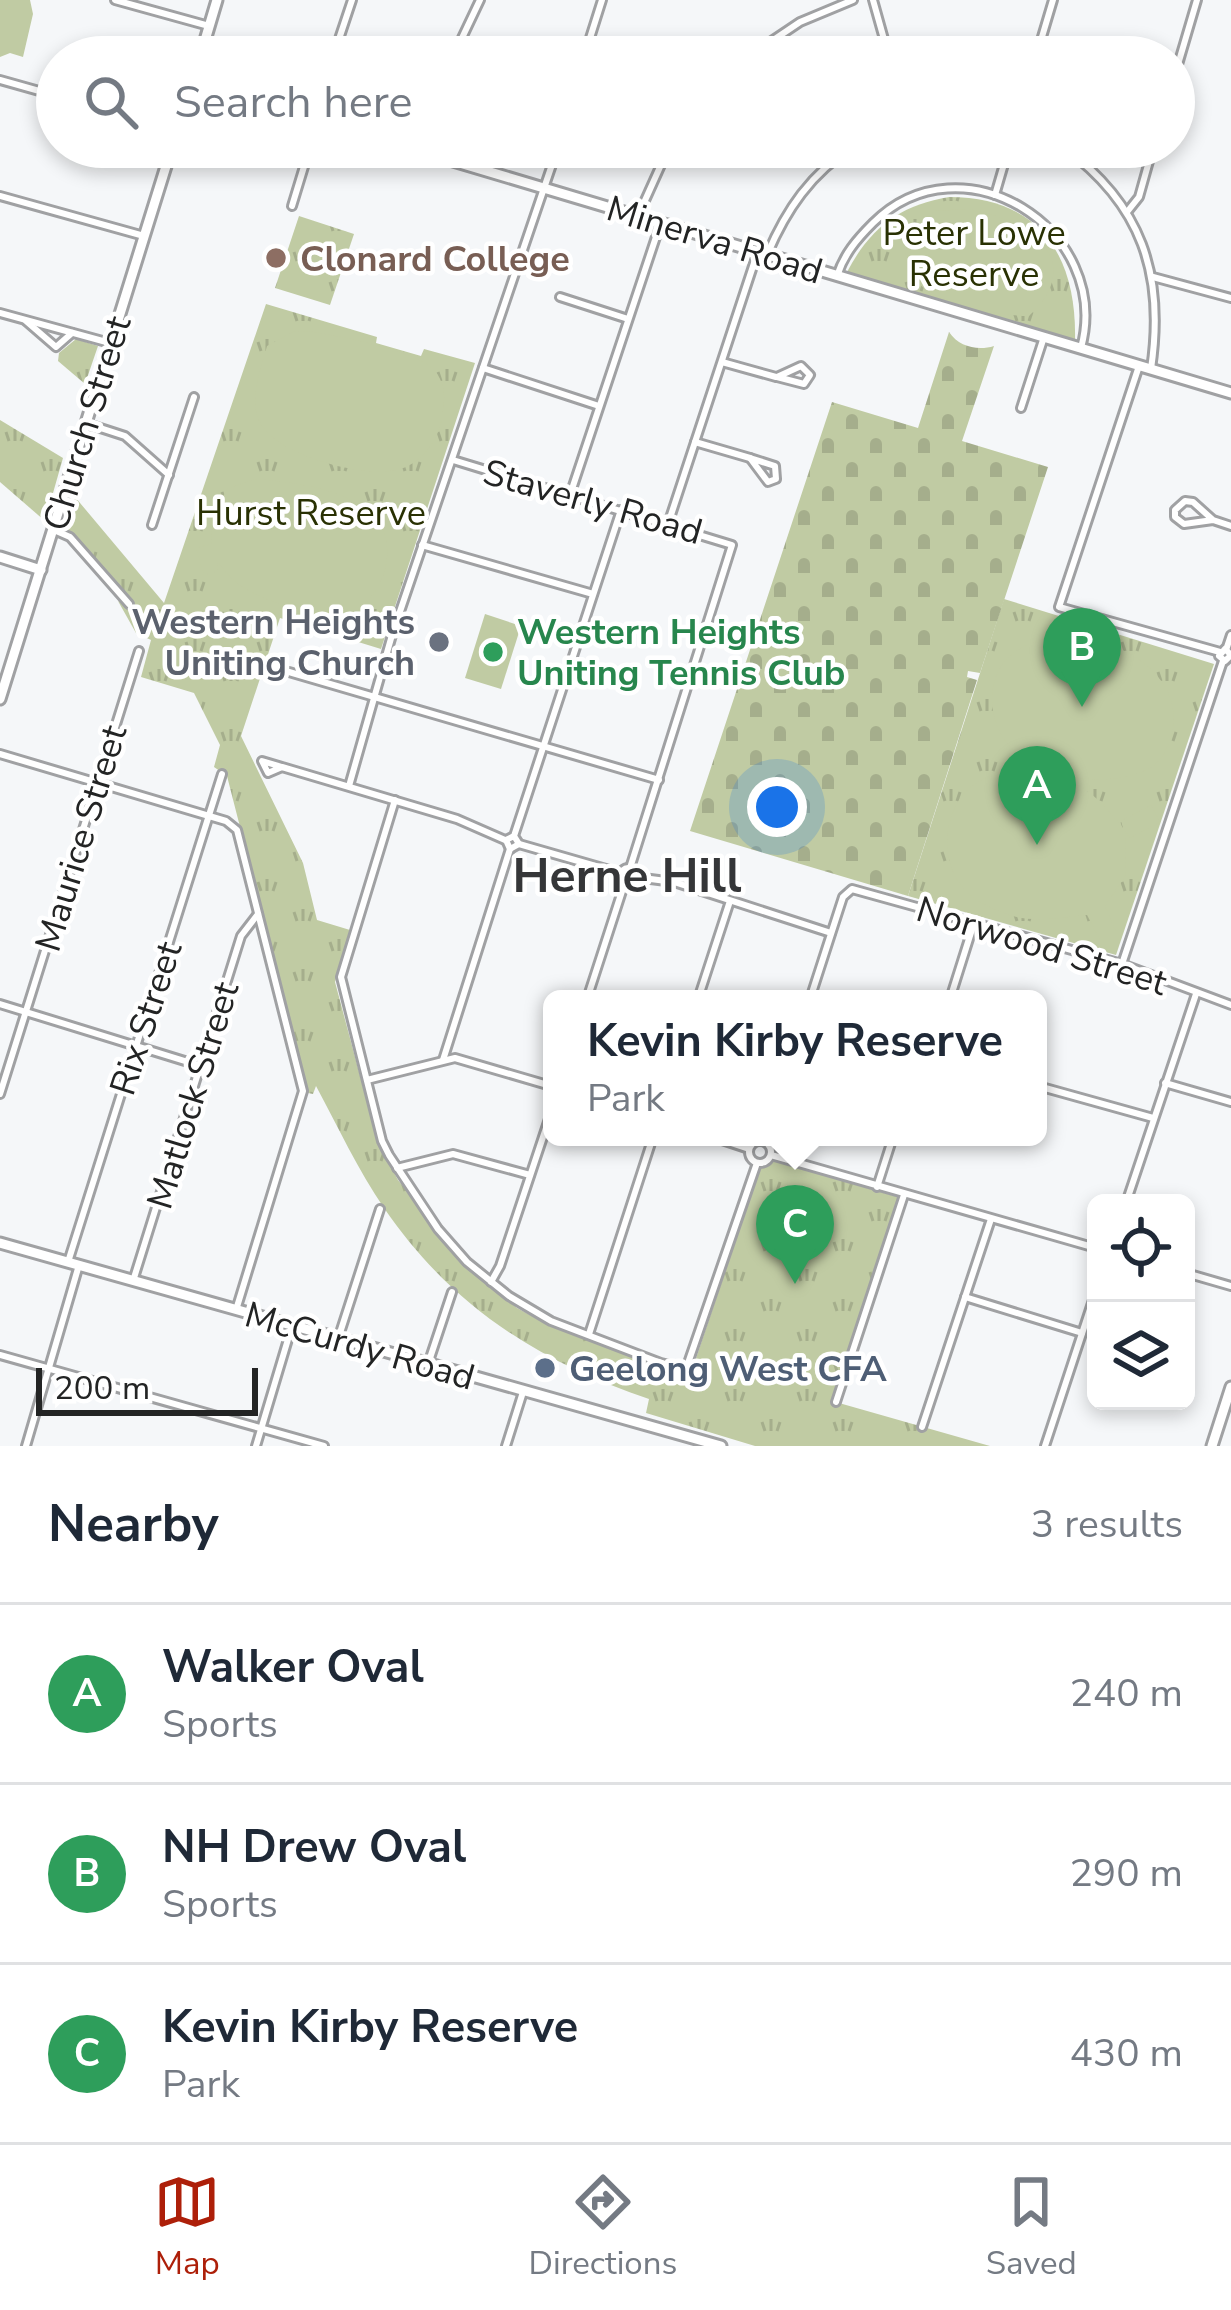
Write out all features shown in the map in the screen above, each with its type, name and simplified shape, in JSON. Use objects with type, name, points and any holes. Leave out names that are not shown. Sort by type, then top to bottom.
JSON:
[{"type":"street","points":[[115,0],[209,26]]},
{"type":"street","points":[[206,36],[217,0]]},
{"type":"street","points":[[340,36],[352,0]]},
{"type":"street","points":[[463,36],[480,0]]},
{"type":"street","points":[[591,36],[602,0]]},
{"type":"street","points":[[779,36],[853,0]]},
{"type":"street","points":[[873,0],[883,36]]},
{"type":"street","points":[[1042,36],[1053,0]]},
{"type":"street","points":[[1186,36],[1197,0]]},
{"type":"street","points":[[0,80],[36,90]]},
{"type":"street","name":"Church Street","points":[[0,699],[165,168]]},
{"type":"street","points":[[292,206],[304,168]]},
{"type":"street","name":"Minerva Road","points":[[481,168],[1231,393]]},
{"type":"street","points":[[349,786],[422,545],[551,168]]},
{"type":"street","points":[[638,216],[660,168]]},
{"type":"street","points":[[668,524],[762,253],[802,192],[829,168]]},
{"type":"street","points":[[995,195],[1003,168]]},
{"type":"street","points":[[1089,168],[1127,212],[1153,277],[1156,336],[1059,607],[1226,655]]},
{"type":"street","points":[[1127,212],[1138,197],[1147,168]]},
{"type":"street","points":[[837,276],[850,248],[899,202],[944,189],[1012,200],[1043,220],[1071,258],[1082,294],[1081,348]]},
{"type":"street","points":[[0,196],[144,236]]},
{"type":"street","points":[[570,494],[660,223]]},
{"type":"street","points":[[1153,277],[1231,298]]},
{"type":"street","points":[[560,297],[628,320]]},
{"type":"street","points":[[0,313],[110,344]]},
{"type":"street","points":[[23,319],[56,347],[72,333]]},
{"type":"street","points":[[1022,408],[1044,338]]},
{"type":"street","points":[[722,362],[800,385],[810,375],[801,366],[777,377]]},
{"type":"street","points":[[482,368],[599,406]]},
{"type":"street","points":[[152,525],[194,397]]},
{"type":"street","points":[[87,424],[125,436],[169,475]]},
{"type":"street","points":[[695,442],[750,458],[776,466],[776,479],[762,478],[750,458]]},
{"type":"street","name":"Staverly Road","points":[[453,460],[732,545],[659,779]]},
{"type":"street","points":[[1213,520],[1184,524],[1174,517],[1174,510],[1185,501],[1193,502],[1213,520],[1231,526]]},
{"type":"street","points":[[442,1060],[621,509]]},
{"type":"street","points":[[54,530],[70,537],[129,604]]},
{"type":"street","points":[[422,545],[593,595]]},
{"type":"street","points":[[0,557],[41,570]]},
{"type":"street","points":[[1122,964],[1231,635]]},
{"type":"street","name":"Maurice Street","points":[[0,1094],[139,651]]},
{"type":"street","points":[[290,672],[659,779],[633,872],[623,878],[590,990]]},
{"type":"street","points":[[0,754],[223,820],[236,828],[304,1091],[236,1310]]},
{"type":"street","points":[[282,767],[457,819],[510,842],[623,878],[633,872],[674,882],[831,933],[813,990]]},
{"type":"street","name":"Rix Street","points":[[26,1446],[136,1046],[222,774]]},
{"type":"street","points":[[395,800],[341,974],[382,1141],[438,1229],[521,1305],[682,1369],[690,1365],[757,1163]]},
{"type":"street","name":"Norwood Street","points":[[831,933],[843,896],[852,889],[1122,964],[1231,1005]]},
{"type":"street","points":[[701,990],[730,901]]},
{"type":"street","name":"Matlock Street","points":[[134,1281],[243,932],[258,914]]},
{"type":"street","points":[[953,990],[974,922]]},
{"type":"street","points":[[1129,1194],[1196,994]]},
{"type":"street","points":[[0,1004],[201,1066]]},
{"type":"street","points":[[367,1080],[455,1058],[543,1084]]},
{"type":"street","points":[[1166,1083],[1231,1102]]},
{"type":"street","points":[[1047,1089],[1153,1118]]},
{"type":"street","points":[[491,1282],[543,1136]]},
{"type":"street","points":[[589,1334],[650,1146]]},
{"type":"street","points":[[742,1146],[752,1146]]},
{"type":"street","points":[[769,1146],[771,1155]]},
{"type":"street","points":[[878,1187],[890,1146]]},
{"type":"street","points":[[749,1148],[751,1160],[757,1163],[771,1155]]},
{"type":"street","points":[[397,1168],[453,1154],[530,1175]]},
{"type":"street","points":[[771,1155],[1087,1246]]},
{"type":"street","points":[[836,1402],[904,1195]]},
{"type":"street","points":[[338,1339],[380,1209]]},
{"type":"street","points":[[922,1426],[991,1219]]},
{"type":"street","name":"McCurdy Road","points":[[0,1243],[716,1445]]},
{"type":"street","points":[[1195,1276],[1231,1286]]},
{"type":"street","points":[[428,1364],[452,1292]]},
{"type":"street","points":[[965,1298],[1082,1333]]},
{"type":"street","points":[[1045,1446],[1092,1302]]},
{"type":"street","points":[[256,1446],[292,1326]]},
{"type":"street","points":[[0,1355],[324,1446]]},
{"type":"street","points":[[1212,1446],[1231,1387]]},
{"type":"street","points":[[506,1446],[523,1391]]},
{"type":"green space","points":[[0,0],[30,0],[33,14],[23,57],[10,53],[0,57]]},
{"type":"green space","name":"Peter Lowe Reserve","points":[[949,197],[1007,208],[1047,237],[1069,283],[1075,341],[847,272],[888,221],[916,206]]},
{"type":"green space","points":[[966,209],[1028,231],[1051,259],[1053,276],[1046,295],[1029,316],[1000,314],[948,300],[920,285],[908,270],[912,228],[935,211]]},
{"type":"green space","points":[[299,216],[354,234],[330,305],[275,288]]},
{"type":"green space","name":"Hurst Reserve","points":[[266,304],[377,337],[376,343],[421,356],[424,349],[475,363],[381,649],[280,618],[241,736],[303,863],[317,920],[350,930],[335,982],[378,1143],[398,1180],[476,1275],[517,1308],[682,1373],[692,1370],[760,1168],[774,1161],[898,1197],[832,1401],[990,1446],[755,1446],[646,1413],[649,1399],[534,1348],[468,1302],[438,1274],[375,1194],[316,1086],[313,1094],[308,1093],[227,776],[214,767],[220,745],[194,693],[141,677],[151,640],[136,633],[118,601],[128,608],[132,599],[66,527],[75,497],[164,603]]},
{"type":"green space","points":[[293,332],[396,351],[436,372],[444,394],[441,424],[419,458],[391,471],[351,469],[288,448],[262,426],[255,397],[267,346]]},
{"type":"green space","points":[[949,332],[969,347],[994,346],[962,441],[1048,467],[980,673],[968,671],[967,677],[977,680],[908,896],[690,831],[832,402],[918,428]]},
{"type":"green space","points":[[76,339],[98,346],[85,384],[58,361],[59,353]]},
{"type":"green space","points":[[0,420],[63,458],[45,521],[0,482]]},
{"type":"green space","name":"Hurst Reserve","points":[[254,479],[302,485],[350,499],[382,528],[387,549],[383,576],[358,610],[332,617],[273,602],[238,584],[217,561],[218,571],[204,575],[196,548],[211,544],[213,516],[227,489]]},
{"type":"green space","points":[[1004,599],[1214,664],[1116,955],[908,896]]},
{"type":"green space","name":"Western Heights Uniting Tennis Club","points":[[485,614],[521,626],[501,689],[465,678]]},
{"type":"green space","points":[[1074,634],[1130,654],[1159,678],[1169,694],[1172,734],[1163,755],[1151,767],[1114,779],[1077,778],[1027,761],[1001,734],[992,701],[994,684],[1007,659],[1029,644]]},
{"type":"green space","points":[[1023,772],[1081,787],[1123,828],[1121,821],[1151,805],[1160,822],[1130,838],[1125,831],[1126,875],[1105,906],[1116,932],[1100,940],[1087,915],[1040,919],[1007,914],[974,898],[955,877],[947,848],[957,803],[983,779]]},
{"type":"place","name":"Clonard College","points":[[276,258]]},
{"type":"place","name":"Western Heights Uniting Church","points":[[439,642]]},
{"type":"place","name":"Western Heights Uniting Tennis Club","points":[[493,652]]},
{"type":"place","name":"NH Drew Oval","points":[[1082,707]]},
{"type":"place","name":"Walker Oval","points":[[1037,845]]},
{"type":"place","name":"Kevin Kirby Reserve","points":[[795,1284]]},
{"type":"place","name":"Geelong West CFA","points":[[545,1368]]},
{"type":"district","name":"Herne Hill","points":[[627,875]]}]
